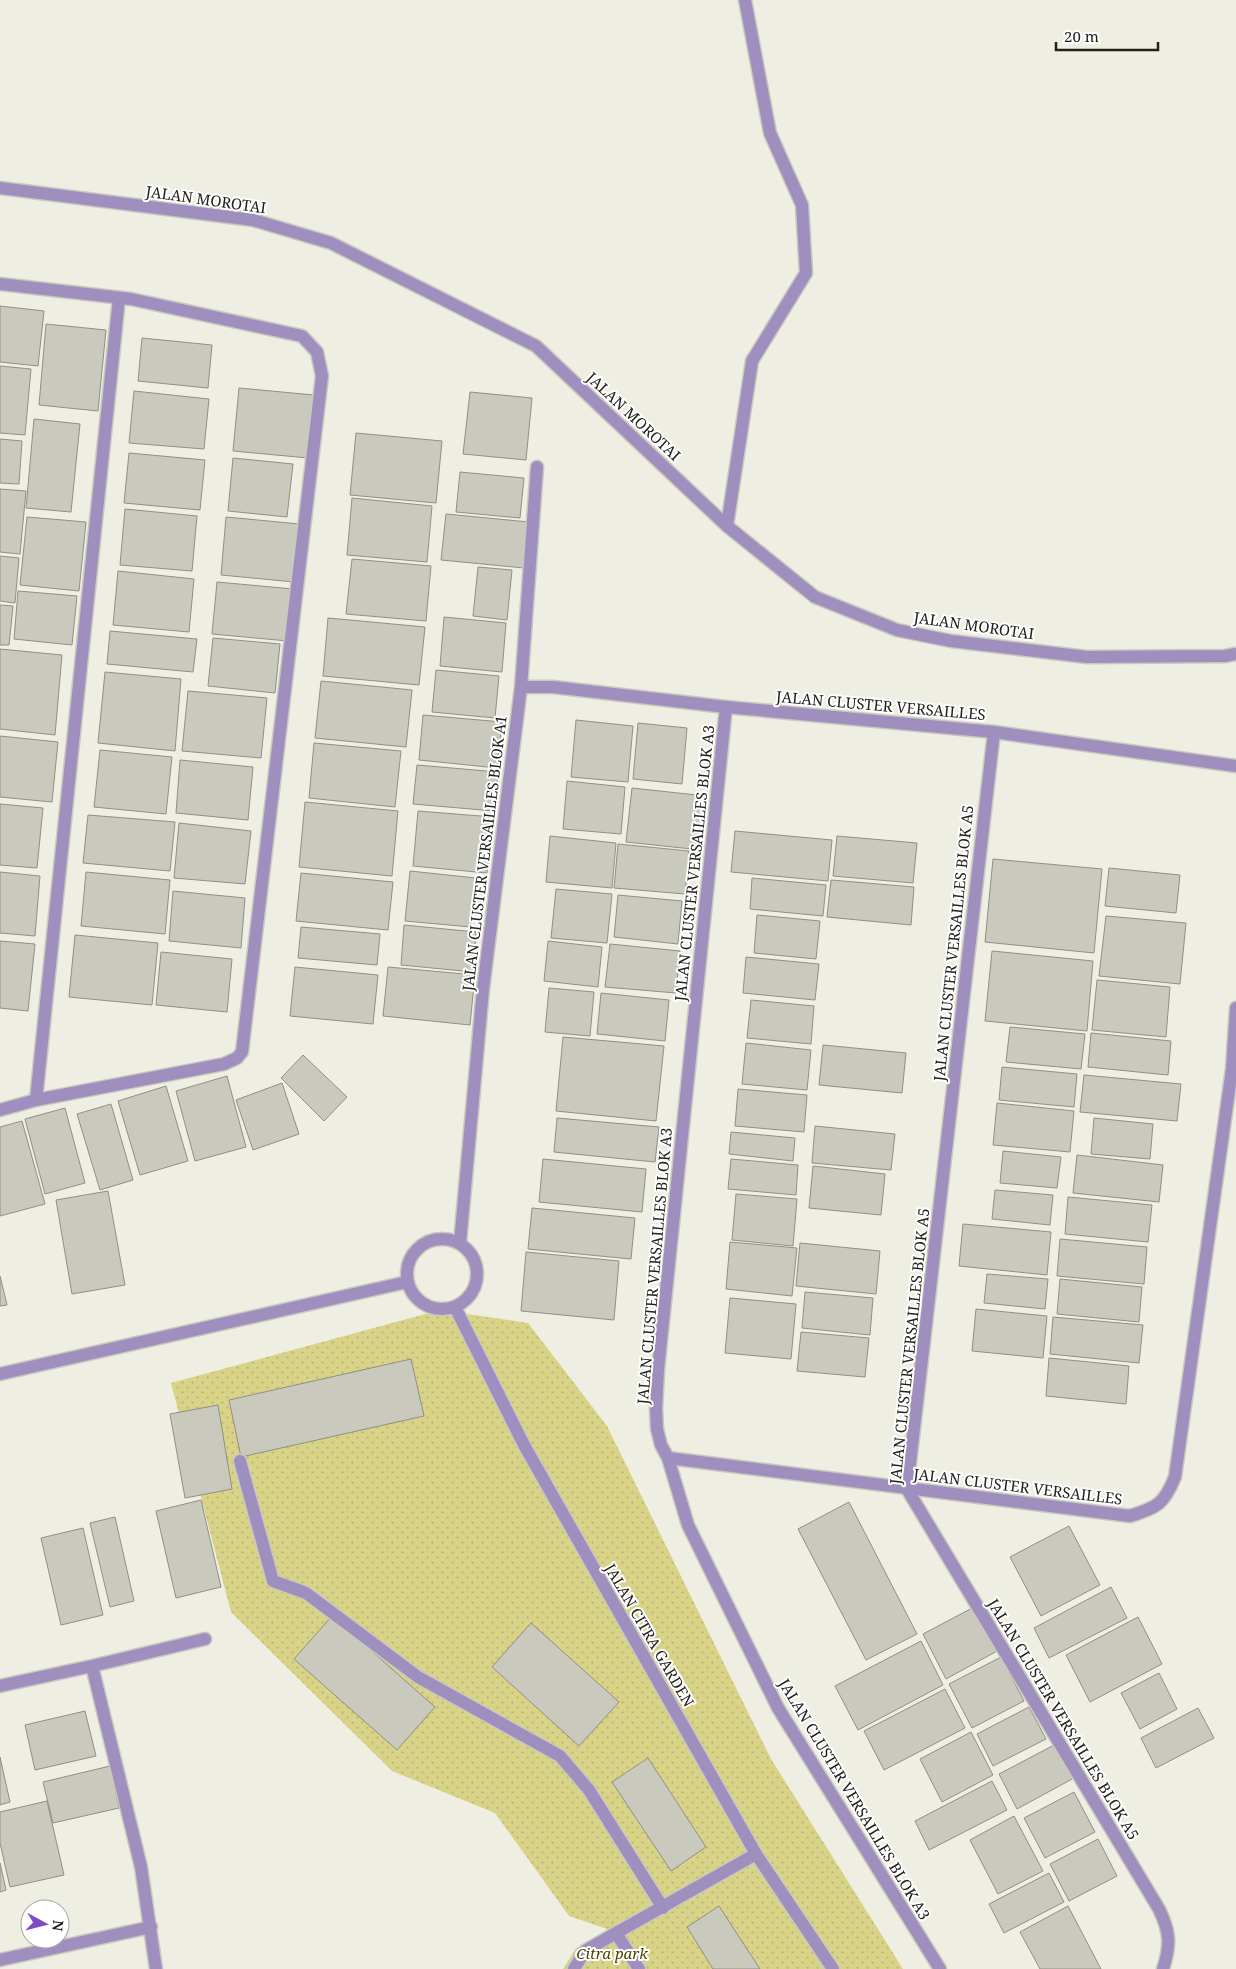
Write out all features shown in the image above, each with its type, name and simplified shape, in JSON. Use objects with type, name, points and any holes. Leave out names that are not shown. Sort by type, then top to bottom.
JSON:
[{"type":"street","points":[[727,526],[752,361],[806,273],[802,205],[770,133],[745,0]]},
{"type":"street","name":"JALAN MOROTAI","points":[[0,188],[252,220],[331,243],[536,346],[727,526],[815,598],[897,630],[951,640],[1087,657],[1225,656],[1236,654]]},
{"type":"street","points":[[0,284],[119,298],[302,336],[317,352],[322,376],[242,1052],[237,1058],[224,1064],[36,1100],[0,1110]]},
{"type":"street","points":[[36,1100],[119,298]]},
{"type":"street","name":"JALAN CLUSTER VERSAILLES BLOK A1","points":[[460,1243],[483,989],[521,687],[537,467]]},
{"type":"street","name":"JALAN CLUSTER VERSAILLES","points":[[521,687],[553,687],[726,707],[994,732],[1236,766]]},
{"type":"street","name":"JALAN CLUSTER VERSAILLES BLOK A3","points":[[726,707],[658,1370],[657,1429],[661,1445],[668,1458],[688,1525],[778,1708],[940,1969]]},
{"type":"street","name":"JALAN CLUSTER VERSAILLES BLOK A5","points":[[994,732],[908,1490],[1159,1909],[1170,1938],[1163,1969]]},
{"type":"street","name":"JALAN CLUSTER VERSAILLES","points":[[668,1458],[908,1490],[1130,1516],[1151,1510],[1167,1496],[1175,1477],[1178,1460],[1234,1068],[1236,1008]]},
{"type":"street","points":[[433,1239],[447,1239],[460,1243],[470,1252],[476,1263],[477,1277],[474,1289],[466,1300],[455,1307],[440,1310],[425,1306],[414,1296],[407,1282],[407,1268],[411,1255],[421,1245],[433,1239]]},
{"type":"street","points":[[0,1374],[407,1282]]},
{"type":"street","name":"JALAN CITRA GARDEN","points":[[455,1307],[524,1445],[756,1854],[834,1969]]},
{"type":"street","points":[[240,1461],[273,1581],[306,1593],[418,1677],[560,1756],[589,1790],[663,1908]]},
{"type":"street","points":[[0,1686],[206,1639]]},
{"type":"street","points":[[92,1666],[142,1867],[156,1969]]},
{"type":"street","points":[[574,1969],[585,1951],[756,1854]]},
{"type":"street","points":[[0,1960],[151,1927]]},
{"type":"street","points":[[616,1933],[640,1969]]},
{"type":"green space","name":"Citra park","points":[[440,1310],[528,1323],[607,1426],[771,1759],[903,1969],[563,1969],[576,1948],[619,1933],[569,1916],[495,1813],[392,1771],[231,1612],[171,1383]]},
{"type":"building","points":[[0,306],[44,311],[38,366],[0,362]]},
{"type":"building","points":[[46,324],[106,330],[98,411],[39,405]]},
{"type":"building","points":[[142,338],[212,345],[208,388],[138,381]]},
{"type":"building","points":[[0,366],[31,369],[25,435],[0,433]]},
{"type":"building","points":[[239,388],[314,395],[308,458],[233,451]]},
{"type":"building","points":[[134,391],[209,399],[204,449],[129,443]]},
{"type":"building","points":[[470,392],[532,398],[526,460],[463,454]]},
{"type":"building","points":[[34,419],[80,424],[71,512],[26,508]]},
{"type":"building","points":[[356,433],[442,441],[436,503],[350,495]]},
{"type":"building","points":[[0,439],[22,441],[19,484],[0,483]]},
{"type":"building","points":[[129,453],[205,460],[200,510],[124,503]]},
{"type":"building","points":[[233,458],[293,464],[287,517],[228,511]]},
{"type":"building","points":[[460,472],[524,478],[520,518],[456,512]]},
{"type":"building","points":[[0,489],[26,491],[20,554],[0,552]]},
{"type":"building","points":[[352,498],[432,506],[427,562],[347,555]]},
{"type":"building","points":[[125,509],[197,516],[192,571],[120,565]]},
{"type":"building","points":[[446,514],[529,522],[524,568],[441,560]]},
{"type":"building","points":[[27,517],[86,522],[79,591],[20,585]]},
{"type":"building","points":[[226,517],[300,524],[294,582],[221,575]]},
{"type":"building","points":[[0,556],[19,558],[15,603],[0,601]]},
{"type":"building","points":[[352,559],[431,566],[426,621],[346,614]]},
{"type":"building","points":[[478,567],[512,570],[507,620],[473,616]]},
{"type":"building","points":[[118,571],[194,579],[189,632],[113,625]]},
{"type":"building","points":[[217,582],[293,589],[288,641],[212,634]]},
{"type":"building","points":[[18,591],[77,596],[72,645],[14,639]]},
{"type":"building","points":[[0,605],[13,606],[9,645],[0,645]]},
{"type":"building","points":[[444,617],[506,623],[502,672],[440,666]]},
{"type":"building","points":[[328,618],[425,627],[419,685],[323,676]]},
{"type":"building","points":[[110,631],[197,639],[193,672],[107,664]]},
{"type":"building","points":[[213,638],[280,644],[275,693],[208,686]]},
{"type":"building","points":[[0,649],[62,655],[55,735],[0,729]]},
{"type":"building","points":[[436,670],[499,676],[495,718],[432,712]]},
{"type":"building","points":[[105,672],[181,679],[175,751],[98,743]]},
{"type":"building","points":[[321,681],[412,690],[406,747],[315,738]]},
{"type":"building","points":[[188,691],[267,698],[261,758],[182,751]]},
{"type":"building","points":[[423,715],[502,722],[497,768],[419,760]]},
{"type":"building","points":[[576,720],[633,726],[628,782],[571,777]]},
{"type":"building","points":[[638,723],[687,728],[682,784],[633,779]]},
{"type":"building","points":[[0,736],[58,742],[52,802],[0,797]]},
{"type":"building","points":[[314,743],[401,751],[395,807],[309,798]]},
{"type":"building","points":[[100,750],[172,757],[166,814],[94,807]]},
{"type":"building","points":[[180,760],[253,767],[248,820],[176,813]]},
{"type":"building","points":[[417,765],[498,772],[494,811],[413,804]]},
{"type":"building","points":[[567,781],[625,787],[621,834],[563,829]]},
{"type":"building","points":[[632,788],[706,796],[701,850],[626,842]]},
{"type":"building","points":[[305,802],[398,811],[392,876],[299,867]]},
{"type":"building","points":[[0,804],[43,808],[37,868],[0,865]]},
{"type":"building","points":[[418,811],[493,817],[487,873],[413,866]]},
{"type":"building","points":[[88,815],[175,822],[170,871],[83,863]]},
{"type":"building","points":[[179,823],[251,831],[245,884],[174,878]]},
{"type":"building","points":[[735,831],[832,840],[828,881],[731,872]]},
{"type":"building","points":[[550,836],[616,843],[612,888],[546,882]]},
{"type":"building","points":[[837,836],[917,843],[913,883],[833,876]]},
{"type":"building","points":[[618,844],[689,851],[685,894],[614,888]]},
{"type":"building","points":[[993,859],[1102,869],[1094,953],[985,942]]},
{"type":"building","points":[[1109,868],[1180,875],[1176,913],[1105,906]]},
{"type":"building","points":[[410,871],[476,878],[471,927],[405,921]]},
{"type":"building","points":[[0,872],[40,876],[35,936],[0,933]]},
{"type":"building","points":[[86,872],[170,880],[165,934],[81,926]]},
{"type":"building","points":[[301,873],[393,882],[388,930],[296,921]]},
{"type":"building","points":[[752,878],[826,885],[823,916],[750,909]]},
{"type":"building","points":[[831,880],[914,887],[911,925],[827,917]]},
{"type":"building","points":[[556,889],[612,894],[607,943],[551,938]]},
{"type":"building","points":[[173,891],[245,898],[241,948],[169,941]]},
{"type":"building","points":[[618,895],[682,901],[678,944],[614,937]]},
{"type":"building","points":[[757,915],[820,921],[816,959],[754,953]]},
{"type":"building","points":[[1106,916],[1186,923],[1180,984],[1099,976]]},
{"type":"building","points":[[404,925],[476,932],[473,972],[401,965]]},
{"type":"building","points":[[301,927],[380,934],[377,965],[298,958]]},
{"type":"building","points":[[75,935],[158,943],[152,1005],[69,997]]},
{"type":"building","points":[[0,941],[35,944],[28,1011],[0,1008]]},
{"type":"building","points":[[548,941],[602,947],[598,987],[544,981]]},
{"type":"building","points":[[610,944],[680,951],[676,993],[605,987]]},
{"type":"building","points":[[992,951],[1093,961],[1087,1031],[985,1021]]},
{"type":"building","points":[[161,952],[232,959],[227,1012],[156,1005]]},
{"type":"building","points":[[746,957],[819,964],[815,1000],[743,993]]},
{"type":"building","points":[[295,967],[378,975],[373,1024],[290,1016]]},
{"type":"building","points":[[388,967],[475,975],[470,1025],[383,1016]]},
{"type":"building","points":[[1097,980],[1170,987],[1166,1037],[1092,1030]]},
{"type":"building","points":[[549,988],[594,992],[590,1036],[545,1032]]},
{"type":"building","points":[[601,993],[669,1000],[665,1041],[597,1034]]},
{"type":"building","points":[[751,1000],[814,1006],[811,1044],[747,1038]]},
{"type":"building","points":[[1010,1027],[1085,1034],[1081,1069],[1006,1062]]},
{"type":"building","points":[[1091,1033],[1171,1041],[1168,1075],[1088,1067]]},
{"type":"building","points":[[563,1037],[664,1046],[656,1121],[556,1111]]},
{"type":"building","points":[[746,1043],[811,1050],[807,1090],[742,1084]]},
{"type":"building","points":[[823,1045],[906,1053],[902,1093],[819,1085]]},
{"type":"building","points":[[303,1055],[347,1097],[324,1121],[281,1078]]},
{"type":"building","points":[[1002,1067],[1077,1074],[1074,1107],[999,1100]]},
{"type":"building","points":[[1084,1075],[1181,1084],[1177,1121],[1080,1112]]},
{"type":"building","points":[[227,1076],[246,1147],[195,1161],[176,1091]]},
{"type":"building","points":[[282,1083],[299,1134],[253,1150],[236,1100]]},
{"type":"building","points":[[166,1086],[188,1161],[140,1175],[118,1101]]},
{"type":"building","points":[[738,1089],[807,1095],[804,1132],[735,1126]]},
{"type":"building","points":[[997,1103],[1074,1111],[1070,1152],[993,1145]]},
{"type":"building","points":[[111,1104],[133,1180],[100,1190],[77,1114]]},
{"type":"building","points":[[65,1108],[85,1183],[45,1194],[25,1119]]},
{"type":"building","points":[[557,1118],[659,1127],[655,1162],[554,1152]]},
{"type":"building","points":[[1094,1118],[1153,1124],[1150,1159],[1091,1154]]},
{"type":"building","points":[[22,1121],[45,1204],[0,1216],[0,1127]]},
{"type":"building","points":[[815,1126],[895,1134],[891,1170],[812,1163]]},
{"type":"building","points":[[731,1132],[795,1138],[793,1161],[729,1154]]},
{"type":"building","points":[[1003,1151],[1061,1157],[1057,1188],[1000,1183]]},
{"type":"building","points":[[1077,1155],[1163,1165],[1159,1202],[1073,1193]]},
{"type":"building","points":[[543,1159],[646,1169],[642,1212],[539,1202]]},
{"type":"building","points":[[731,1159],[798,1165],[796,1195],[728,1189]]},
{"type":"building","points":[[813,1166],[885,1174],[881,1215],[809,1208]]},
{"type":"building","points":[[995,1190],[1053,1195],[1050,1225],[992,1219]]},
{"type":"building","points":[[108,1191],[125,1285],[72,1294],[56,1200]]},
{"type":"building","points":[[736,1194],[797,1199],[793,1246],[732,1240]]},
{"type":"building","points":[[1068,1197],[1152,1205],[1148,1242],[1065,1234]]},
{"type":"building","points":[[532,1208],[635,1218],[631,1259],[528,1249]]},
{"type":"building","points":[[963,1224],[1051,1232],[1047,1275],[959,1266]]},
{"type":"building","points":[[1060,1239],[1147,1247],[1144,1284],[1057,1276]]},
{"type":"building","points":[[730,1242],[797,1248],[792,1296],[726,1289]]},
{"type":"building","points":[[800,1243],[880,1251],[876,1294],[796,1286]]},
{"type":"building","points":[[526,1252],[619,1261],[614,1320],[521,1311]]},
{"type":"building","points":[[987,1274],[1048,1279],[1045,1309],[984,1303]]},
{"type":"building","points":[[0,1276],[7,1305],[0,1306]]},
{"type":"building","points":[[1060,1279],[1142,1287],[1139,1322],[1057,1314]]},
{"type":"building","points":[[805,1292],[873,1298],[870,1335],[802,1328]]},
{"type":"building","points":[[730,1298],[796,1304],[791,1359],[725,1353]]},
{"type":"building","points":[[976,1309],[1047,1316],[1043,1358],[972,1351]]},
{"type":"building","points":[[1053,1317],[1143,1325],[1139,1363],[1050,1354]]},
{"type":"building","points":[[801,1332],[869,1338],[865,1377],[797,1371]]},
{"type":"building","points":[[1049,1358],[1129,1366],[1126,1404],[1046,1396]]},
{"type":"building","points":[[411,1359],[424,1416],[241,1457],[229,1400]]},
{"type":"building","points":[[218,1405],[232,1489],[185,1498],[170,1414]]},
{"type":"building","points":[[201,1500],[221,1587],[176,1598],[156,1511]]},
{"type":"building","points":[[849,1502],[917,1634],[866,1660],[798,1529]]},
{"type":"building","points":[[115,1517],[134,1601],[110,1607],[90,1523]]},
{"type":"building","points":[[1069,1526],[1100,1585],[1041,1616],[1010,1557]]},
{"type":"building","points":[[83,1528],[103,1615],[61,1625],[41,1538]]},
{"type":"building","points":[[1111,1587],[1127,1618],[1049,1658],[1034,1628]]},
{"type":"building","points":[[976,1606],[999,1650],[946,1679],[923,1634]]},
{"type":"building","points":[[332,1616],[435,1707],[397,1750],[294,1659]]},
{"type":"building","points":[[1138,1617],[1162,1664],[1090,1702],[1066,1655]]},
{"type":"building","points":[[531,1623],[619,1702],[579,1746],[492,1667]]},
{"type":"building","points":[[921,1641],[943,1685],[858,1730],[835,1686]]},
{"type":"building","points":[[1001,1657],[1024,1701],[972,1728],[949,1684]]},
{"type":"building","points":[[1159,1673],[1177,1709],[1140,1729],[1121,1693]]},
{"type":"building","points":[[945,1689],[965,1728],[884,1770],[864,1731]]},
{"type":"building","points":[[1029,1707],[1046,1739],[993,1766],[977,1734]]},
{"type":"building","points":[[1198,1708],[1214,1738],[1156,1768],[1141,1738]]},
{"type":"building","points":[[85,1711],[96,1756],[35,1770],[25,1725]]},
{"type":"building","points":[[971,1732],[993,1775],[942,1802],[920,1759]]},
{"type":"building","points":[[1056,1744],[1074,1778],[1017,1809],[999,1774]]},
{"type":"building","points":[[0,1757],[10,1802],[0,1805]]},
{"type":"building","points":[[648,1758],[706,1847],[671,1871],[612,1782]]},
{"type":"building","points":[[110,1766],[119,1808],[53,1823],[43,1782]]},
{"type":"building","points":[[992,1781],[1007,1810],[929,1850],[915,1821]]},
{"type":"building","points":[[1074,1792],[1095,1832],[1045,1858],[1024,1818]]},
{"type":"building","points":[[47,1801],[64,1875],[10,1887],[0,1843],[0,1812]]},
{"type":"building","points":[[1014,1816],[1043,1871],[998,1894],[970,1840]]},
{"type":"building","points":[[1098,1839],[1117,1876],[1069,1901],[1050,1864]]},
{"type":"building","points":[[0,1863],[6,1890],[0,1892]]},
{"type":"building","points":[[1049,1873],[1064,1902],[1004,1933],[989,1904]]},
{"type":"building","points":[[719,1906],[760,1969],[713,1969],[687,1927]]},
{"type":"building","points":[[1068,1906],[1101,1969],[1040,1969],[1020,1932]]}]
